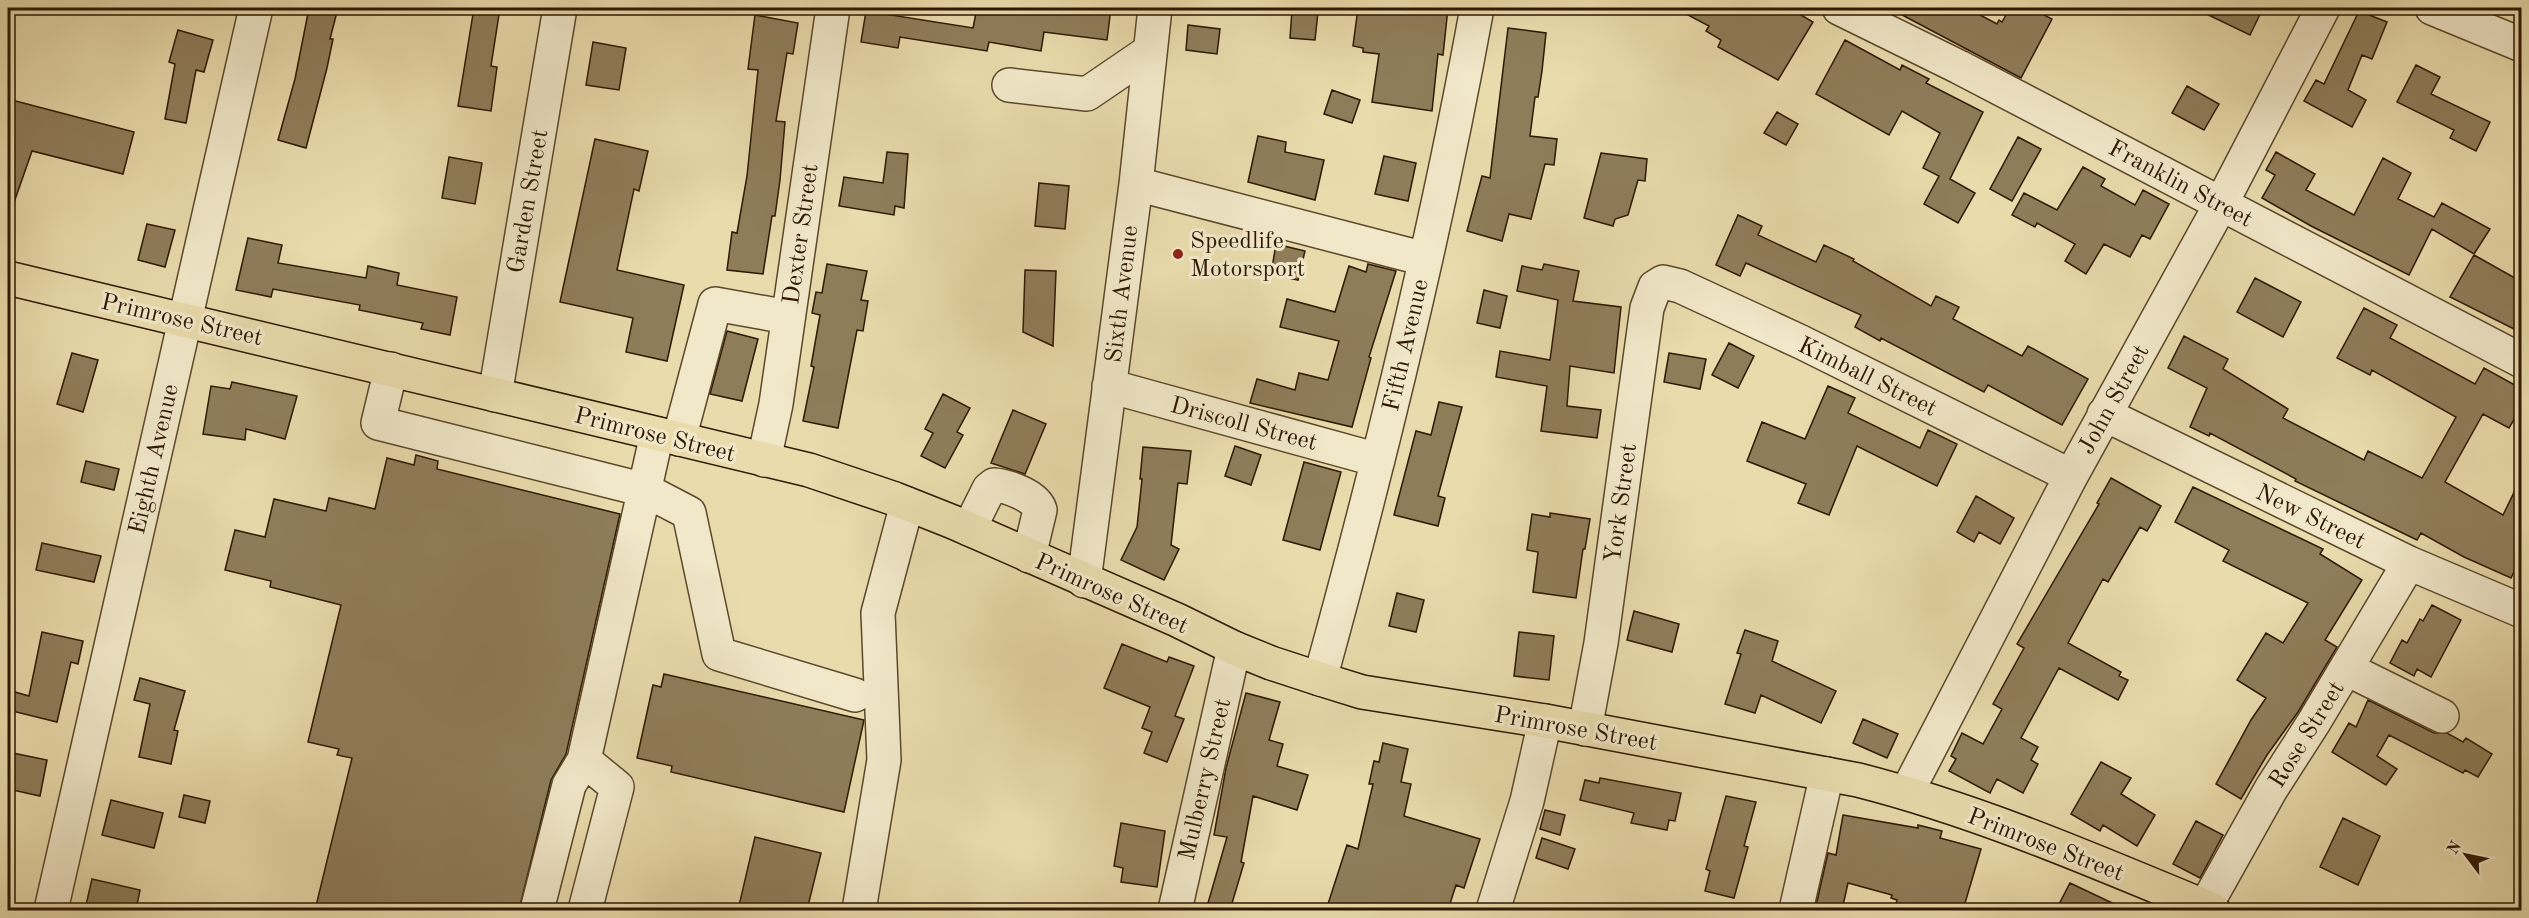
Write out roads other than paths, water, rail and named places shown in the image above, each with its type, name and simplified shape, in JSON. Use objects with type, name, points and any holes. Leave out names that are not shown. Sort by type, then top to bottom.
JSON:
[{"type":"main road","name":"Primrose Street","points":[[8,278],[828,476],[907,504],[1177,620],[1234,648],[1320,679],[1362,692],[1545,721],[1827,774],[1907,792],[2028,835],[2209,909]]},
{"type":"street","name":"Eighth Avenue","points":[[51,910],[256,8]]},
{"type":"street","name":"Garden Street","points":[[495,395],[560,8]]},
{"type":"street","name":"Dexter Street","points":[[764,460],[776,404],[833,8]]},
{"type":"street","name":"Sixth Avenue","points":[[1084,580],[1136,184],[1155,8]]},
{"type":"street","name":"Fifth Avenue","points":[[1320,679],[1378,460],[1425,260],[1456,123],[1477,8]]},
{"type":"street","name":"Franklin Street","points":[[1839,8],[1959,67],[2522,361]]},
{"type":"street","name":"John Street","points":[[1907,792],[2071,476],[2221,204],[2324,8]]},
{"type":"street","points":[[2432,8],[2522,45]]},
{"type":"street","points":[[1009,85],[1087,94],[1150,51]]},
{"type":"street","points":[[1136,184],[1425,260]]},
{"type":"street","name":"Kimball Street","points":[[1663,282],[1680,286],[1801,342],[2071,476]]},
{"type":"street","name":"York Street","points":[[1585,729],[1601,643],[1647,308],[1655,287],[1663,282]]},
{"type":"street","points":[[537,910],[569,785],[584,760],[645,490],[668,437],[715,304],[788,317]]},
{"type":"street","points":[[391,369],[378,423],[645,490],[689,513],[719,654],[855,695]]},
{"type":"street","name":"Driscoll Street","points":[[1109,386],[1378,460]]},
{"type":"street","name":"New Street","points":[[2104,414],[2409,563],[2522,611]]},
{"type":"street","points":[[969,530],[989,489],[994,485],[1033,499],[1040,510],[1029,556]]},
{"type":"street","points":[[859,910],[884,760],[878,613],[907,504]]},
{"type":"street","name":"Rose Street","points":[[2209,909],[2271,789],[2347,669],[2409,563]]},
{"type":"street","name":"Mulberry Street","points":[[1175,910],[1234,648]]},
{"type":"street","points":[[2347,669],[2442,716]]},
{"type":"street","points":[[1493,910],[1527,801],[1545,721]]},
{"type":"street","points":[[584,760],[617,787],[585,910]]},
{"type":"street","points":[[1796,910],[1827,774]]},
{"type":"place","name":"Speedlife Motorsport","points":[[1178,254]]}]
